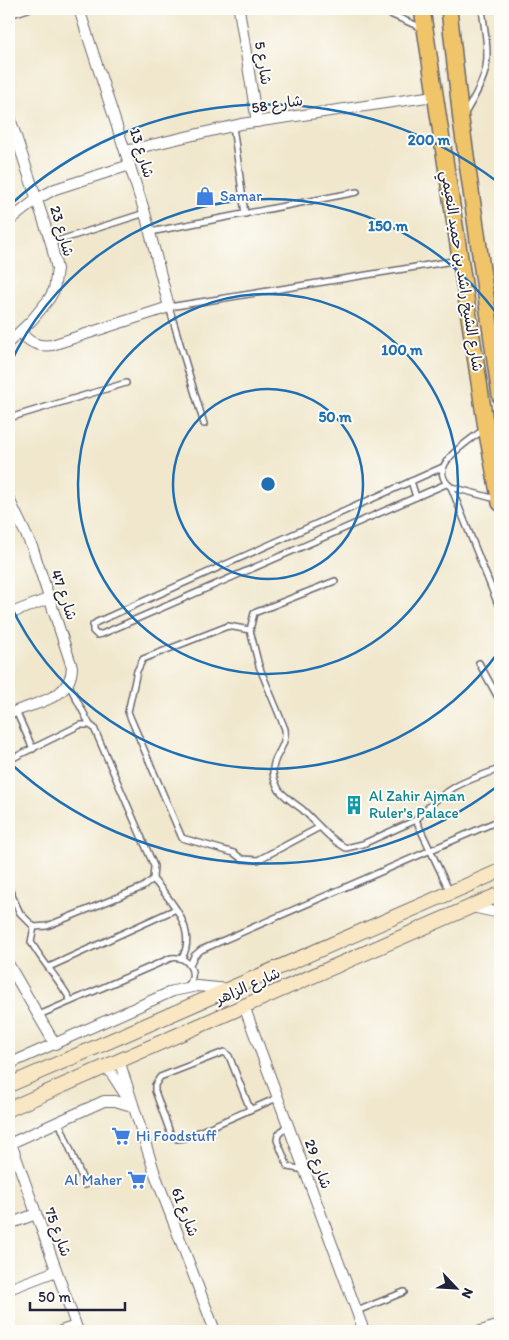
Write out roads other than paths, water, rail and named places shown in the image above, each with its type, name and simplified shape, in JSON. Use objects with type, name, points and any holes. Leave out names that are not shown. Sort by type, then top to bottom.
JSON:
[{"type":"main road","name":"شارع الشيخ راشد بن حميد النعيمي","points":[[422,9],[486,428],[500,502]]},
{"type":"main road","points":[[430,9],[432,17],[440,22],[444,21],[449,11]]},
{"type":"main road","name":"شارع الشيخ راشد بن حميد النعيمي","points":[[449,11],[461,120],[500,396]]},
{"type":"main road","name":"شارع الزاهر","points":[[9,1085],[500,871]]},
{"type":"main road","name":"شارع الزاهر","points":[[12,1107],[500,894]]},
{"type":"main road","points":[[298,982],[316,967],[317,959],[312,952]]},
{"type":"main road","points":[[12,1107],[10,1099],[12,1091],[33,1075]]},
{"type":"street","name":"شارع 13","points":[[79,9],[145,213],[169,307]]},
{"type":"street","name":"شارع 5","points":[[239,9],[257,122]]},
{"type":"street","name":"شارع 58","points":[[125,151],[232,126],[434,96]]},
{"type":"street","name":"شارع 23","points":[[9,342],[43,308],[54,290],[57,269],[51,243],[10,120]]},
{"type":"street","points":[[9,221],[37,199],[55,189],[130,165]]},
{"type":"street","points":[[21,332],[25,338],[38,345],[52,345],[169,307]]},
{"type":"street","name":"شارع 47","points":[[9,502],[33,549],[50,598],[72,667],[69,685]]},
{"type":"street","points":[[9,614],[50,598]]},
{"type":"street","points":[[12,712],[55,697],[69,685]]},
{"type":"street","points":[[472,907],[500,913]]},
{"type":"street","points":[[9,965],[55,1044]]},
{"type":"street","points":[[9,1064],[173,991],[186,987],[208,986],[229,989]]},
{"type":"street","name":"شارع 29","points":[[244,1006],[364,1331]]},
{"type":"street","name":"شارع 61","points":[[113,1063],[131,1104],[155,1174],[215,1331]]},
{"type":"street","points":[[10,1144],[104,1101],[131,1104]]},
{"type":"street","name":"شارع 75","points":[[10,1144],[77,1329]]},
{"type":"street","points":[[9,1224],[36,1214]]},
{"type":"street","points":[[9,1289],[56,1271]]},
{"type":"street","points":[[481,1331],[500,1325]]},
{"type":"street","points":[[61,1331],[77,1329]]},
{"type":"lane","points":[[9,15],[28,9]]},
{"type":"lane","points":[[379,9],[425,29]]},
{"type":"lane","points":[[461,120],[482,86],[488,66],[482,9]]},
{"type":"lane","points":[[232,126],[245,214]]},
{"type":"lane","points":[[150,232],[357,192]]},
{"type":"lane","points":[[51,243],[145,213]]},
{"type":"lane","points":[[204,424],[169,307],[460,260]]},
{"type":"lane","points":[[9,418],[126,383]]},
{"type":"lane","points":[[486,428],[449,458],[443,467],[95,623],[93,631],[100,635],[416,497],[449,485],[500,502]]},
{"type":"lane","points":[[443,467],[443,479],[449,485],[497,602]]},
{"type":"lane","points":[[411,481],[416,497]]},
{"type":"lane","points":[[335,581],[254,612],[250,630],[259,666],[285,729],[286,740],[274,763],[273,773],[278,789],[337,843],[346,848],[363,844],[416,820],[431,803],[461,782],[500,769]]},
{"type":"lane","points":[[110,616],[116,628]]},
{"type":"lane","points":[[250,630],[228,626],[144,659],[137,671],[128,712],[132,725],[182,838],[234,853],[242,859],[250,861],[258,860],[320,827]]},
{"type":"lane","points":[[479,663],[500,700]]},
{"type":"lane","points":[[34,927],[59,922],[143,888],[153,879],[154,866],[150,852],[97,732],[90,725],[69,685]]},
{"type":"lane","points":[[12,712],[33,749]]},
{"type":"lane","points":[[9,760],[80,725],[90,725]]},
{"type":"lane","points":[[416,820],[450,893]]},
{"type":"lane","points":[[186,987],[192,977],[190,965],[194,956],[201,950],[500,820]]},
{"type":"lane","points":[[153,879],[172,901],[186,931],[187,949],[182,958]]},
{"type":"lane","points":[[9,889],[20,913],[34,927]]},
{"type":"lane","points":[[49,967],[176,909]]},
{"type":"lane","points":[[34,927],[31,942],[38,955],[60,981],[71,1001]]},
{"type":"lane","points":[[38,1016],[170,958],[182,958],[190,965]]},
{"type":"lane","points":[[250,1109],[229,1056],[224,1052],[160,1077],[154,1085],[171,1135],[177,1139],[185,1138],[278,1098]]},
{"type":"lane","points":[[59,1121],[85,1185]]},
{"type":"lane","points":[[288,1124],[278,1135],[278,1143],[288,1167],[305,1170]]},
{"type":"lane","points":[[357,1311],[404,1292]]},
{"type":"place","name":"Samar","points":[[205,196]]},
{"type":"place","name":"Al Zahir Ajman Ruler's Palace","points":[[354,805]]},
{"type":"place","name":"Hi Foodstuff","points":[[121,1136]]},
{"type":"place","name":"Al Maher","points":[[137,1180]]}]
